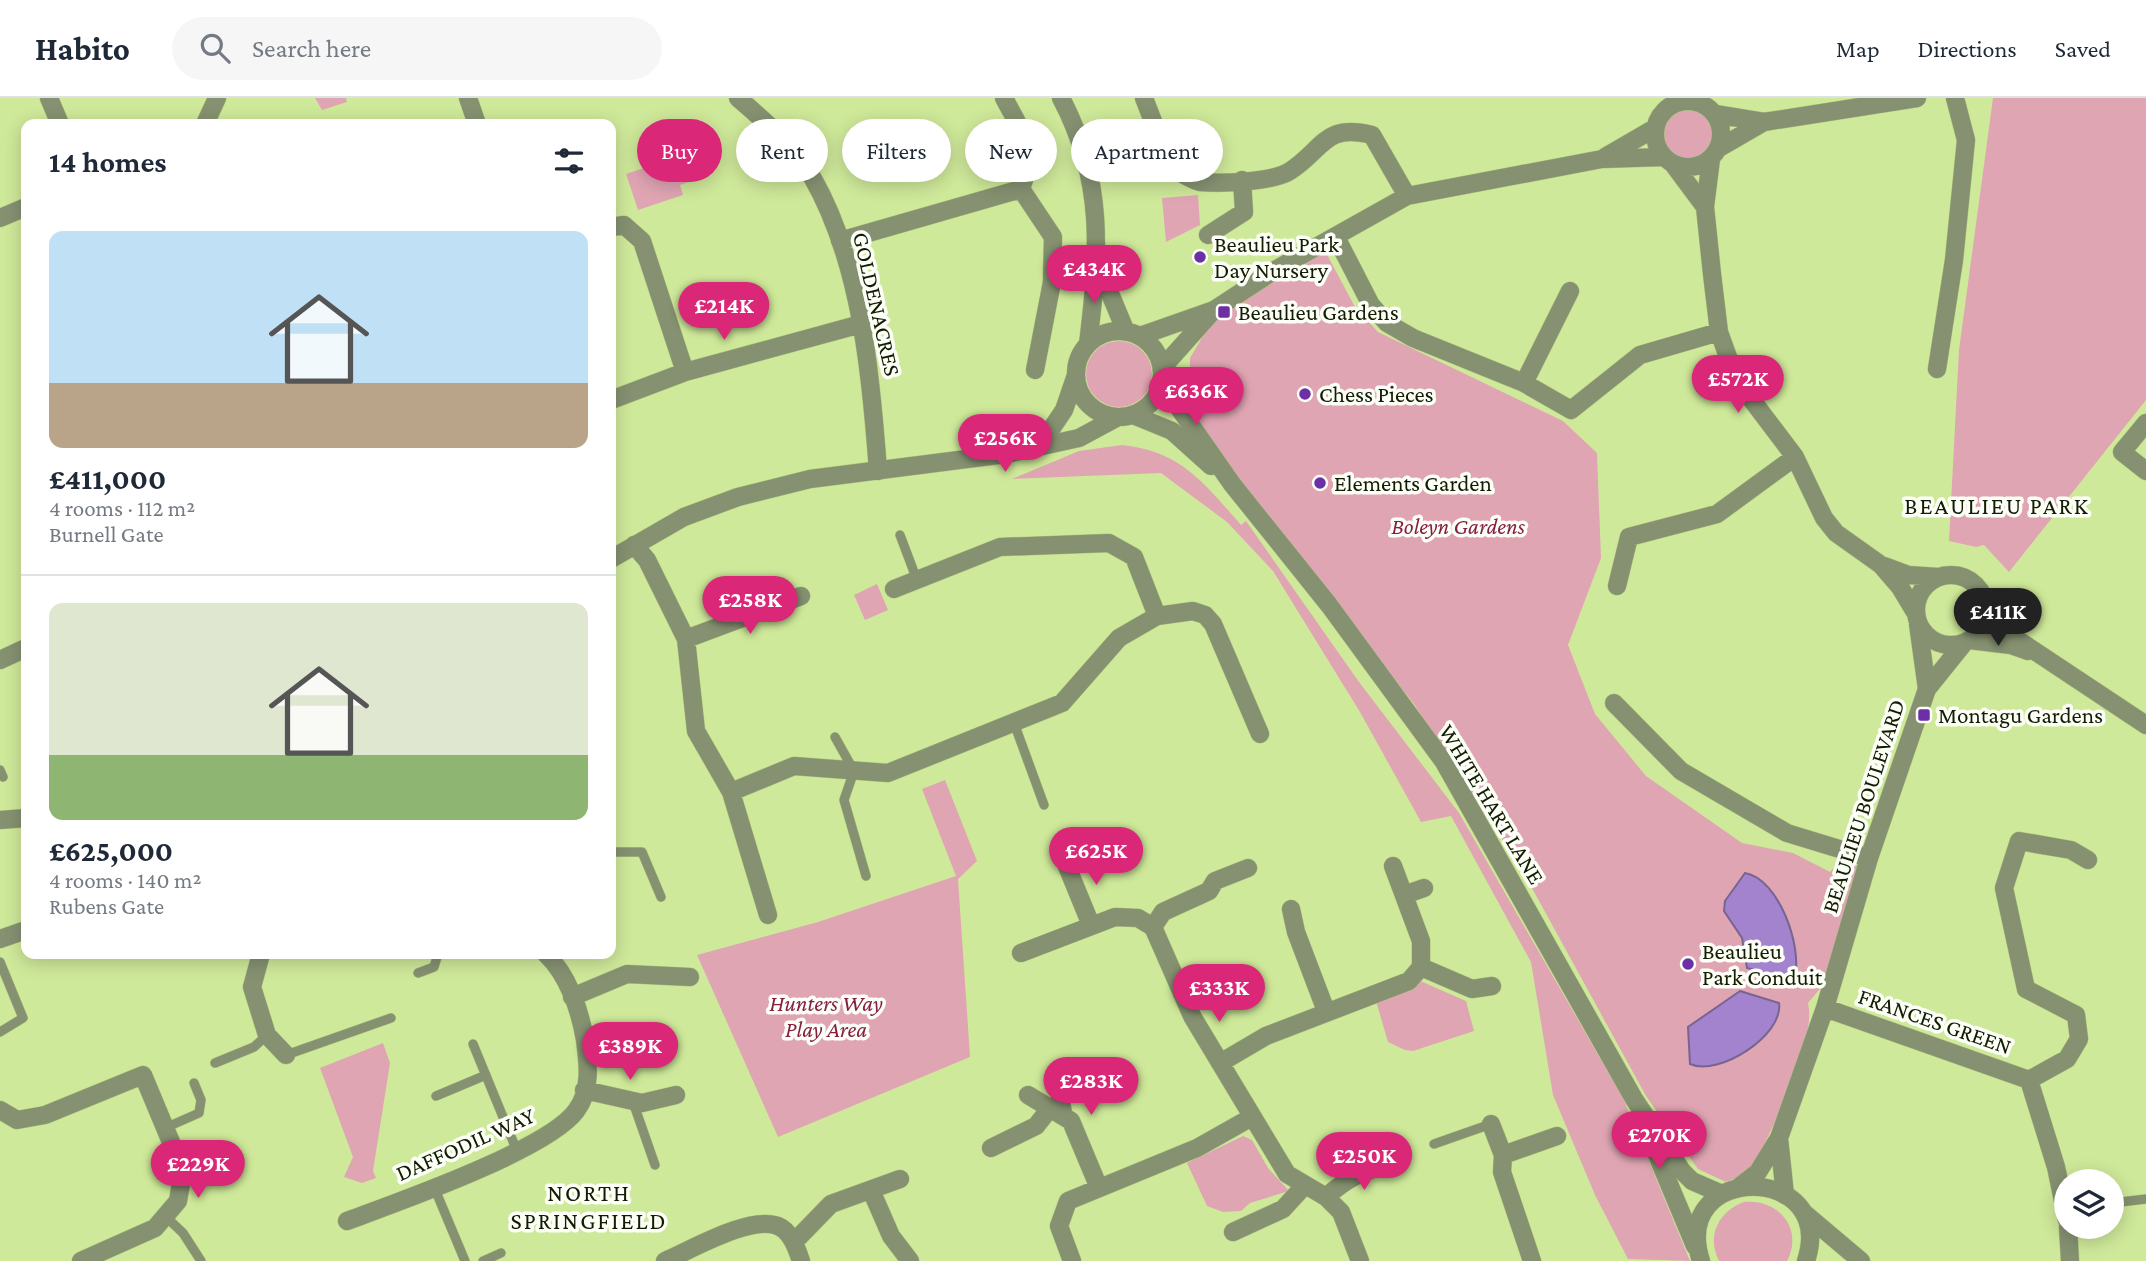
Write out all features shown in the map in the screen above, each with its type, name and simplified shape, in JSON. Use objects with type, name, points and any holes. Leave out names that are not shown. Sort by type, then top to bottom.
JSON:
[{"type":"street","points":[[49,98],[58,119]]},
{"type":"street","points":[[207,119],[217,98]]},
{"type":"street","points":[[468,98],[475,119]]},
{"type":"street","name":"GOLDENACRES","points":[[738,98],[764,120],[811,174],[840,241],[861,324],[871,381],[878,471]]},
{"type":"street","points":[[1004,98],[1029,146],[1028,170],[1021,189]]},
{"type":"street","points":[[1039,447],[1064,410],[1079,360],[1088,344],[1098,264],[1094,193],[1077,130],[1061,98]]},
{"type":"street","points":[[1144,98],[1171,168],[1198,182],[1263,180],[1289,172],[1331,134],[1352,130],[1372,135],[1408,196]]},
{"type":"street","points":[[1088,344],[1100,335],[1133,334],[1214,310],[1408,196],[1602,159],[1668,160],[1692,166],[1764,122],[1917,98]]},
{"type":"street","points":[[1937,369],[1954,260],[1966,139],[1955,98]]},
{"type":"street","points":[[1602,159],[1655,128],[1671,103],[1685,100],[1764,122]]},
{"type":"street","points":[[1709,106],[1722,136],[1715,153],[1705,207],[1719,332],[1736,379],[1795,457],[1824,518],[1836,533],[1881,565],[1900,587],[1916,618],[1934,642],[1952,646],[1966,642],[2011,645],[2041,656]]},
{"type":"street","points":[[1655,128],[1657,147],[1705,207]]},
{"type":"street","points":[[1208,235],[1244,212],[1242,180]]},
{"type":"street","points":[[840,241],[1021,189]]},
{"type":"street","points":[[1021,189],[1053,237],[1052,282],[1035,370]]},
{"type":"street","points":[[0,218],[21,208]]},
{"type":"street","points":[[616,226],[624,225],[642,241],[685,372]]},
{"type":"street","points":[[1336,237],[1371,305],[1387,323],[1413,338],[1524,383],[1571,410],[1640,355],[1719,332]]},
{"type":"street","points":[[1098,264],[1133,334],[1152,345],[1162,375]]},
{"type":"street","points":[[1524,383],[1570,291]]},
{"type":"street","points":[[616,556],[684,517],[737,496],[810,479],[963,462],[1079,438],[1146,407],[1156,396],[1162,375],[1214,310]]},
{"type":"street","points":[[616,398],[685,372],[861,324]]},
{"type":"street","points":[[1076,375],[1083,397],[1093,408],[1125,416]]},
{"type":"street","name":"WHITE HART LANE","points":[[1162,375],[1232,484],[1329,605],[1444,762],[1634,1099],[1682,1171],[1692,1181],[1722,1194]]},
{"type":"street","name":"WHITE HART LANE","points":[[1125,416],[1172,431],[1232,484]]},
{"type":"street","points":[[2146,423],[2122,452],[2146,471]]},
{"type":"street","points":[[1618,586],[1629,537],[1717,514],[1795,457]]},
{"type":"street","points":[[894,589],[1000,547],[1109,543],[1134,557],[1157,616]]},
{"type":"street","points":[[634,545],[647,560],[686,639],[696,731],[731,792],[768,915]]},
{"type":"street","points":[[1881,565],[1908,575],[1959,576],[1970,581],[1979,589],[1985,605],[2015,638],[2145,720]]},
{"type":"street","points":[[1916,618],[1920,592],[1938,577]]},
{"type":"street","points":[[686,639],[802,596]]},
{"type":"street","points":[[1966,642],[1982,627],[1985,605]]},
{"type":"street","points":[[731,792],[794,766],[888,773],[1062,703],[1119,638],[1157,616],[1193,611],[1205,615],[1213,624],[1260,734]]},
{"type":"street","name":"BEAULIEU BOULEVARD","points":[[1916,618],[1927,689]]},
{"type":"street","name":"BEAULIEU BOULEVARD","points":[[1740,1186],[1758,1171],[1779,1138],[1825,1008],[1869,858],[1927,689],[1966,642]]},
{"type":"street","points":[[0,660],[21,650]]},
{"type":"street","points":[[1614,703],[1681,771],[1787,833],[1869,858]]},
{"type":"street","points":[[0,820],[21,818]]},
{"type":"street","name":"FRANCES GREEN","points":[[1825,1008],[2029,1080],[2067,1059],[2079,1039],[2076,1015],[2026,989],[2004,888],[2020,841],[2071,850],[2088,860]]},
{"type":"street","points":[[1066,864],[1091,925]]},
{"type":"street","points":[[1220,1063],[1266,1036],[1409,981],[1421,967],[1421,941],[1393,866]]},
{"type":"street","points":[[1153,927],[1163,912],[1209,891],[1215,881],[1248,868]]},
{"type":"street","points":[[1404,895],[1424,888]]},
{"type":"street","points":[[1291,909],[1296,932],[1325,1012]]},
{"type":"street","points":[[1021,953],[1115,917],[1138,918],[1153,927],[1192,1016],[1287,1174],[1326,1197],[1341,1212],[1360,1261]]},
{"type":"street","points":[[0,939],[21,932]]},
{"type":"street","points":[[260,959],[252,987],[267,1035],[285,1055]]},
{"type":"street","name":"DAFFODIL WAY","points":[[347,1221],[544,1139],[577,1111],[590,1075],[582,1020],[557,965],[551,959]]},
{"type":"street","points":[[1421,967],[1472,989],[1492,986]]},
{"type":"street","points":[[572,996],[627,974],[690,977]]},
{"type":"street","points":[[0,1110],[17,1120],[45,1115],[144,1075],[183,1171],[178,1200],[155,1228],[81,1261]]},
{"type":"street","name":"FRANCES GREEN","points":[[2029,1080],[2056,1169]]},
{"type":"street","points":[[584,1090],[642,1103],[676,1095]]},
{"type":"street","points":[[991,1148],[1036,1126],[1057,1110],[1059,1090]]},
{"type":"street","points":[[1028,1095],[1057,1110],[1071,1121],[1098,1188]]},
{"type":"street","name":"WHITE HART LANE","points":[[1634,1099],[1700,1258]]},
{"type":"street","points":[[1072,1261],[1059,1224],[1068,1201],[1197,1148],[1252,1116]]},
{"type":"street","points":[[1490,1124],[1503,1156],[1502,1172],[1532,1261]]},
{"type":"street","points":[[1503,1156],[1557,1136]]},
{"type":"street","name":"BEAULIEU BOULEVARD","points":[[1779,1138],[1792,1201],[1809,1234],[1806,1261]]},
{"type":"street","points":[[1326,1197],[1344,1181],[1365,1170],[1389,1165]]},
{"type":"street","points":[[794,1242],[831,1204],[900,1179]]},
{"type":"street","points":[[1233,1232],[1283,1209],[1306,1185]]},
{"type":"street","points":[[1700,1258],[1699,1224],[1707,1208],[1722,1194],[1740,1186],[1765,1186],[1792,1201],[1861,1261]]},
{"type":"street","points":[[871,1190],[891,1236],[910,1261]]},
{"type":"street","points":[[665,1261],[742,1228],[764,1224],[779,1226],[794,1242],[801,1261]]},
{"type":"street","name":"FRANCES GREEN","points":[[2068,1239],[2070,1261]]},
{"type":"lane","points":[[900,535],[917,580]]},
{"type":"lane","points":[[1014,723],[1044,805]]},
{"type":"lane","points":[[835,737],[854,771],[844,800],[866,876]]},
{"type":"lane","points":[[616,852],[642,852],[662,897]]},
{"type":"lane","points":[[418,973],[434,967],[436,959]]},
{"type":"lane","points":[[0,962],[23,1018],[0,1032]]},
{"type":"lane","points":[[285,1055],[391,1018]]},
{"type":"lane","points":[[215,1063],[254,1047],[267,1035]]},
{"type":"lane","points":[[473,1044],[517,1151]]},
{"type":"lane","points":[[436,1096],[486,1075]]},
{"type":"lane","points":[[165,1128],[199,1113],[201,1100],[194,1083]]},
{"type":"lane","points":[[633,1102],[655,1165]]},
{"type":"lane","points":[[1434,1144],[1490,1124]]},
{"type":"lane","points":[[434,1187],[465,1261]]},
{"type":"lane","points":[[2124,1202],[2146,1199]]},
{"type":"lane","points":[[165,1216],[183,1233],[201,1261]]},
{"type":"lane","points":[[482,1261],[501,1253]]},
{"type":"green space","points":[[315,98],[346,98],[347,102],[322,110]]},
{"type":"green space","points":[[1993,98],[2146,98],[2146,400],[2009,572],[1984,545],[1976,547],[1949,541],[1959,350]]},
{"type":"green space","points":[[1688,110],[1697,111],[1705,117],[1711,125],[1711,143],[1705,151],[1697,157],[1688,158],[1679,157],[1671,151],[1665,143],[1664,134],[1665,125],[1671,117],[1679,111]]},
{"type":"green space","points":[[637,170],[637,182],[689,182],[680,185],[683,195],[638,210],[626,174]]},
{"type":"green space","points":[[1198,195],[1200,225],[1166,242],[1162,198]]},
{"type":"green space","name":"Boleyn Gardens","points":[[1323,247],[1355,307],[1378,332],[1563,421],[1597,453],[1601,558],[1568,645],[1595,714],[1646,776],[1742,843],[1793,853],[1830,872],[1841,859],[1859,866],[1824,984],[1808,1003],[1806,1040],[1791,1085],[1754,1167],[1743,1176],[1726,1182],[1698,1169],[1646,1096],[1521,868],[1414,704],[1242,484],[1199,424],[1190,397],[1190,358],[1215,315]]},
{"type":"green space","points":[[1112,341],[1126,341],[1138,346],[1147,355],[1152,374],[1150,387],[1143,398],[1126,407],[1112,407],[1100,402],[1091,393],[1086,381],[1086,367],[1091,355],[1100,346]]},
{"type":"green space","points":[[1122,445],[1143,448],[1176,462],[1203,483],[1241,525],[1246,521],[1359,682],[1459,813],[1623,1098],[1690,1261],[1628,1259],[1595,1195],[1553,1095],[1531,962],[1451,816],[1421,822],[1360,712],[1273,571],[1227,522],[1161,473],[1012,479],[1079,451]]},
{"type":"green space","points":[[877,584],[888,610],[865,620],[854,595]]},
{"type":"green space","name":"Hunters Way Play Area","points":[[945,780],[977,861],[958,879],[970,1057],[778,1137],[697,955],[818,922],[956,876],[922,789]]},
{"type":"green space","points":[[1418,980],[1466,1001],[1474,1031],[1413,1051],[1388,1042],[1376,1001]]},
{"type":"green space","points":[[383,1043],[390,1063],[373,1171],[376,1178],[362,1183],[344,1177],[353,1157],[320,1068]]},
{"type":"green space","points":[[1243,1136],[1252,1140],[1268,1168],[1289,1191],[1250,1203],[1241,1211],[1223,1212],[1207,1206],[1187,1163]]},
{"type":"green space","points":[[1744,1202],[1767,1205],[1785,1218],[1792,1238],[1787,1261],[1719,1261],[1714,1242],[1717,1226],[1728,1212]]},
{"type":"shaded area","points":[[1745,873],[1768,887],[1785,916],[1795,948],[1795,976],[1790,980],[1747,968],[1742,938],[1724,911],[1725,901]]},
{"type":"shaded area","points":[[1740,991],[1779,1003],[1778,1015],[1771,1028],[1761,1040],[1732,1059],[1702,1066],[1690,1064],[1688,1027]]},
{"type":"place","name":"Beaulieu Park Day Nursery","points":[[1200,257]]},
{"type":"place","name":"Beaulieu Gardens","points":[[1224,312]]},
{"type":"place","name":"Chess Pieces","points":[[1305,394]]},
{"type":"place","name":"Elements Garden","points":[[1320,483]]},
{"type":"place","name":"Montagu Gardens","points":[[1924,715]]},
{"type":"place","name":"Beaulieu Park Conduit","points":[[1688,964]]},
{"type":"district","name":"BEAULIEU PARK","points":[[1997,506]]},
{"type":"district","name":"NORTH SPRINGFIELD","points":[[589,1207]]}]
